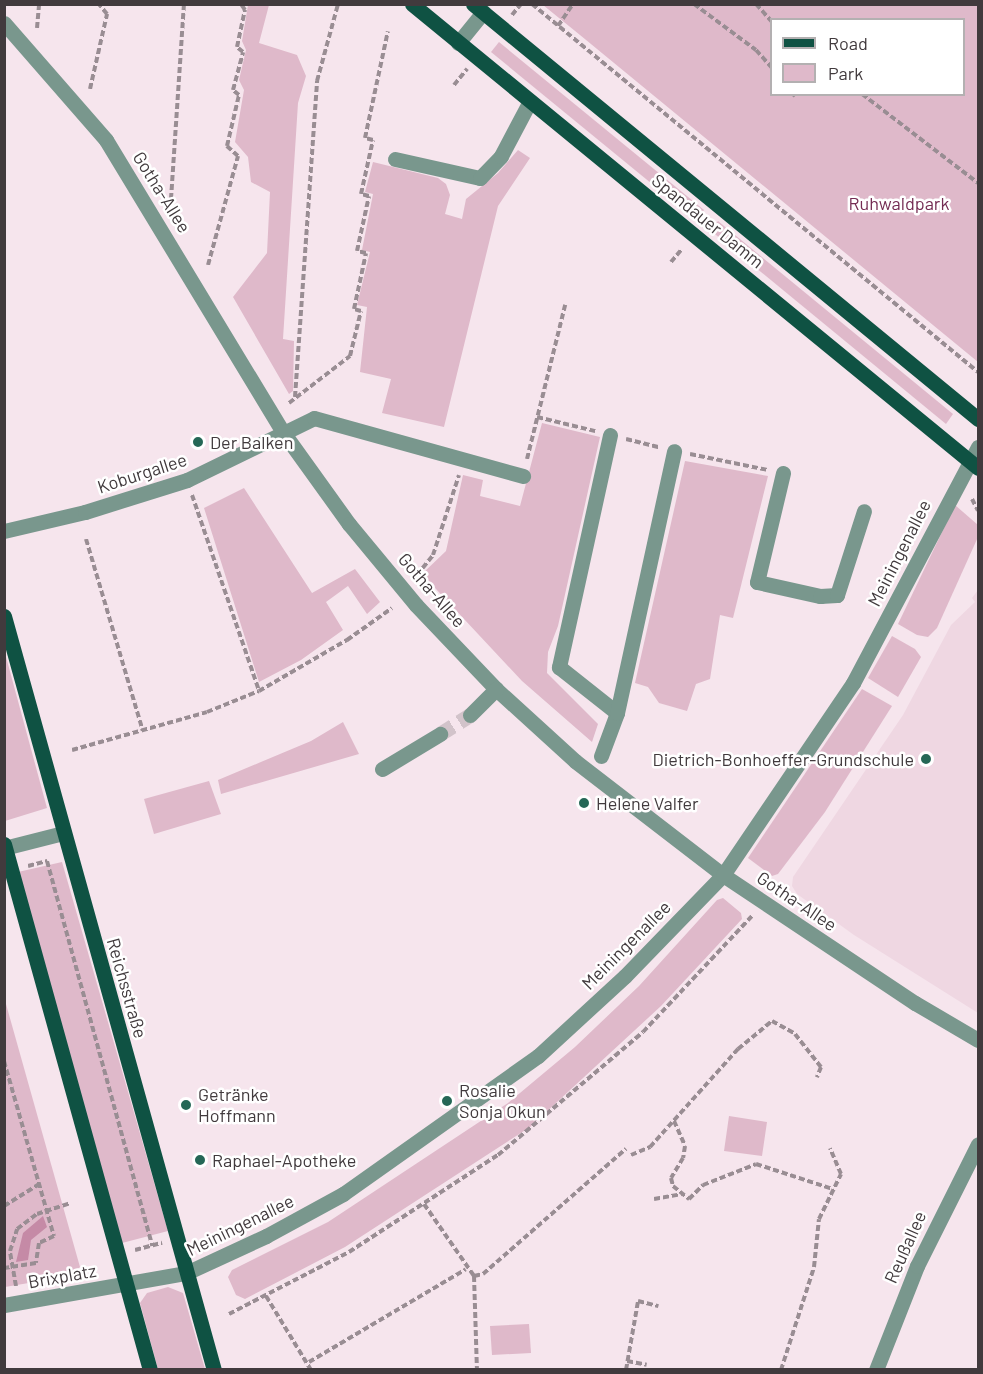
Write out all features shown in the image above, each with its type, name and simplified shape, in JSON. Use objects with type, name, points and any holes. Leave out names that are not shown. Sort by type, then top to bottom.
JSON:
[{"type":"main road","name":"Spandauer Damm","points":[[412,4],[975,458]]},
{"type":"main road","name":"Spandauer Damm","points":[[478,8],[978,418]]},
{"type":"main road","name":"Reichsstraße","points":[[4,616],[214,1370]]},
{"type":"main road","points":[[5,847],[150,1370]]},
{"type":"street","points":[[458,43],[478,8]]},
{"type":"street","name":"Gotha-Allee","points":[[4,23],[106,140],[285,435],[350,524],[416,605],[496,689],[575,761],[723,874],[915,1003],[978,1040]]},
{"type":"street","points":[[395,159],[480,178],[501,156],[530,101]]},
{"type":"street","name":"Koburgallee","points":[[4,531],[85,512],[186,480],[285,435],[314,418],[464,462],[523,476]]},
{"type":"street","points":[[610,435],[559,667],[617,713]]},
{"type":"street","points":[[601,756],[617,713],[674,451]]},
{"type":"street","name":"Meiningenallee","points":[[126,1284],[186,1273],[343,1194],[460,1115],[538,1056],[625,976],[723,874],[853,683],[975,458]]},
{"type":"street","points":[[783,473],[757,582],[820,596],[837,595],[864,511]]},
{"type":"street","points":[[470,715],[496,689]]},
{"type":"street","points":[[382,770],[440,734]]},
{"type":"street","points":[[5,847],[63,833]]},
{"type":"street","name":"Reußallee","points":[[876,1370],[917,1266],[978,1143]]},
{"type":"street","name":"Brixplatz","points":[[4,1305],[126,1284]]},
{"type":"path","points":[[37,28],[39,4]]},
{"type":"path","points":[[90,89],[106,14],[99,4]]},
{"type":"path","points":[[171,199],[184,4]]},
{"type":"path","points":[[208,266],[238,156],[227,146],[239,94],[233,90],[243,52],[237,47],[245,10],[241,4]]},
{"type":"path","points":[[295,398],[316,81],[320,80],[338,4]]},
{"type":"path","points":[[532,4],[978,372]]},
{"type":"path","points":[[558,26],[573,4]]},
{"type":"path","points":[[694,4],[756,50],[770,67]]},
{"type":"path","points":[[756,4],[770,21]]},
{"type":"path","points":[[289,403],[350,356],[362,311],[354,309],[366,254],[357,251],[369,196],[361,194],[373,140],[365,138],[388,31]]},
{"type":"path","points":[[865,96],[978,183]]},
{"type":"path","points":[[523,476],[565,305]]},
{"type":"path","points":[[417,575],[434,555],[464,462]]},
{"type":"path","points":[[186,480],[259,691]]},
{"type":"path","points":[[972,506],[978,511]]},
{"type":"path","points":[[86,539],[142,732]]},
{"type":"path","points":[[72,750],[142,732],[259,691],[347,640],[392,608]]},
{"type":"path","points":[[19,869],[58,857]]},
{"type":"path","points":[[46,861],[152,1246]]},
{"type":"path","points":[[229,1314],[349,1252],[424,1204],[547,1117],[651,1024],[753,915]]},
{"type":"path","points":[[632,1155],[650,1147],[738,1049],[772,1021],[795,1034],[821,1067],[817,1077]]},
{"type":"path","points":[[4,1061],[41,1183],[54,1236],[39,1243],[36,1263],[4,1268]]},
{"type":"path","points":[[674,1121],[685,1146],[683,1158],[671,1178],[673,1186],[689,1199],[703,1185],[756,1164],[833,1189]]},
{"type":"path","points":[[474,1276],[483,1274],[626,1149]]},
{"type":"path","points":[[781,1370],[814,1266],[819,1219],[841,1174],[830,1149]]},
{"type":"path","points":[[4,1206],[23,1191],[41,1183]]},
{"type":"path","points":[[654,1199],[682,1194]]},
{"type":"path","points":[[16,1288],[10,1251],[17,1229],[48,1209],[70,1203]]},
{"type":"path","points":[[424,1204],[466,1269],[474,1276],[477,1370]]},
{"type":"path","points":[[125,1253],[169,1241]]},
{"type":"path","points":[[309,1362],[466,1269]]},
{"type":"path","points":[[266,1296],[309,1362],[311,1370]]},
{"type":"path","points":[[626,1370],[638,1301],[658,1306]]},
{"type":"path","points":[[627,1361],[647,1365]]},
{"type":"shaded area","name":"Dietrich-Bonhoeffer-Grundschule","points":[[978,590],[978,1013],[854,935],[797,894],[792,886],[793,877],[903,715],[951,625],[975,602],[972,598]]},
{"type":"shaded area","points":[[43,1216],[47,1227],[31,1240],[28,1260],[16,1262],[23,1233]]},
{"type":"green space","points":[[248,5],[269,5],[259,43],[297,55],[306,76],[298,103],[283,339],[294,341],[293,391],[289,394],[233,297],[267,253],[270,192],[251,182],[248,157],[235,142],[244,90],[239,80],[246,50],[242,41]]},
{"type":"green space","name":"Ruhwaldpark","points":[[543,5],[978,5],[978,362]]},
{"type":"green space","points":[[499,42],[704,210],[696,220],[491,52]]},
{"type":"green space","points":[[518,150],[530,158],[498,206],[444,427],[382,413],[391,379],[360,372],[367,307],[357,305],[370,252],[362,250],[373,194],[365,192],[373,162],[438,178],[446,184],[450,195],[445,214],[462,219],[466,199],[498,173]]},
{"type":"green space","points":[[718,221],[953,414],[946,424],[710,230]]},
{"type":"green space","points":[[542,423],[600,437],[558,626],[548,652],[547,673],[598,724],[592,742],[522,681],[422,574],[446,551],[463,475],[483,480],[480,496],[520,506]]},
{"type":"green space","points":[[685,461],[768,476],[733,618],[720,615],[710,679],[696,684],[687,711],[659,703],[648,687],[635,683]]},
{"type":"green space","points":[[244,488],[312,593],[355,569],[380,602],[367,614],[348,586],[326,602],[343,630],[301,660],[259,682],[204,508]]},
{"type":"green space","points":[[955,505],[978,525],[978,537],[937,628],[928,637],[917,635],[898,624]]},
{"type":"green space","points":[[892,636],[915,649],[921,657],[898,697],[868,678]]},
{"type":"green space","points":[[5,653],[47,808],[4,821]]},
{"type":"green space","points":[[862,689],[892,706],[825,812],[778,874],[772,876],[748,858]]},
{"type":"green space","points":[[343,722],[359,754],[221,794],[218,780],[311,741]]},
{"type":"green space","points":[[209,781],[221,814],[154,834],[144,799]]},
{"type":"green space","points":[[62,862],[168,1231],[122,1243],[18,872]]},
{"type":"green space","points":[[723,898],[741,913],[742,919],[661,1006],[530,1127],[345,1247],[245,1299],[236,1295],[228,1277],[232,1270],[328,1222],[508,1103],[575,1047],[639,986],[717,900]]},
{"type":"green space","points":[[4,997],[80,1267],[70,1276],[5,1287]]},
{"type":"green space","points":[[729,1116],[767,1122],[762,1156],[724,1151]]},
{"type":"green space","points":[[168,1287],[183,1293],[205,1369],[158,1369],[140,1303],[147,1293]]},
{"type":"green space","points":[[529,1324],[531,1353],[492,1355],[490,1326]]},
{"type":"tunnel","points":[[440,734],[470,715]]},
{"type":"place","name":"Der Balken","points":[[198,442]]},
{"type":"place","name":"Dietrich-Bonhoeffer-Grundschule","points":[[926,759]]},
{"type":"place","name":"Helene Valfer","points":[[584,803]]},
{"type":"place","name":"Rosalie Sonja Okun","points":[[447,1101]]},
{"type":"place","name":"Getränke Hoffmann","points":[[186,1105]]},
{"type":"place","name":"Raphael-Apotheke","points":[[200,1160]]}]
